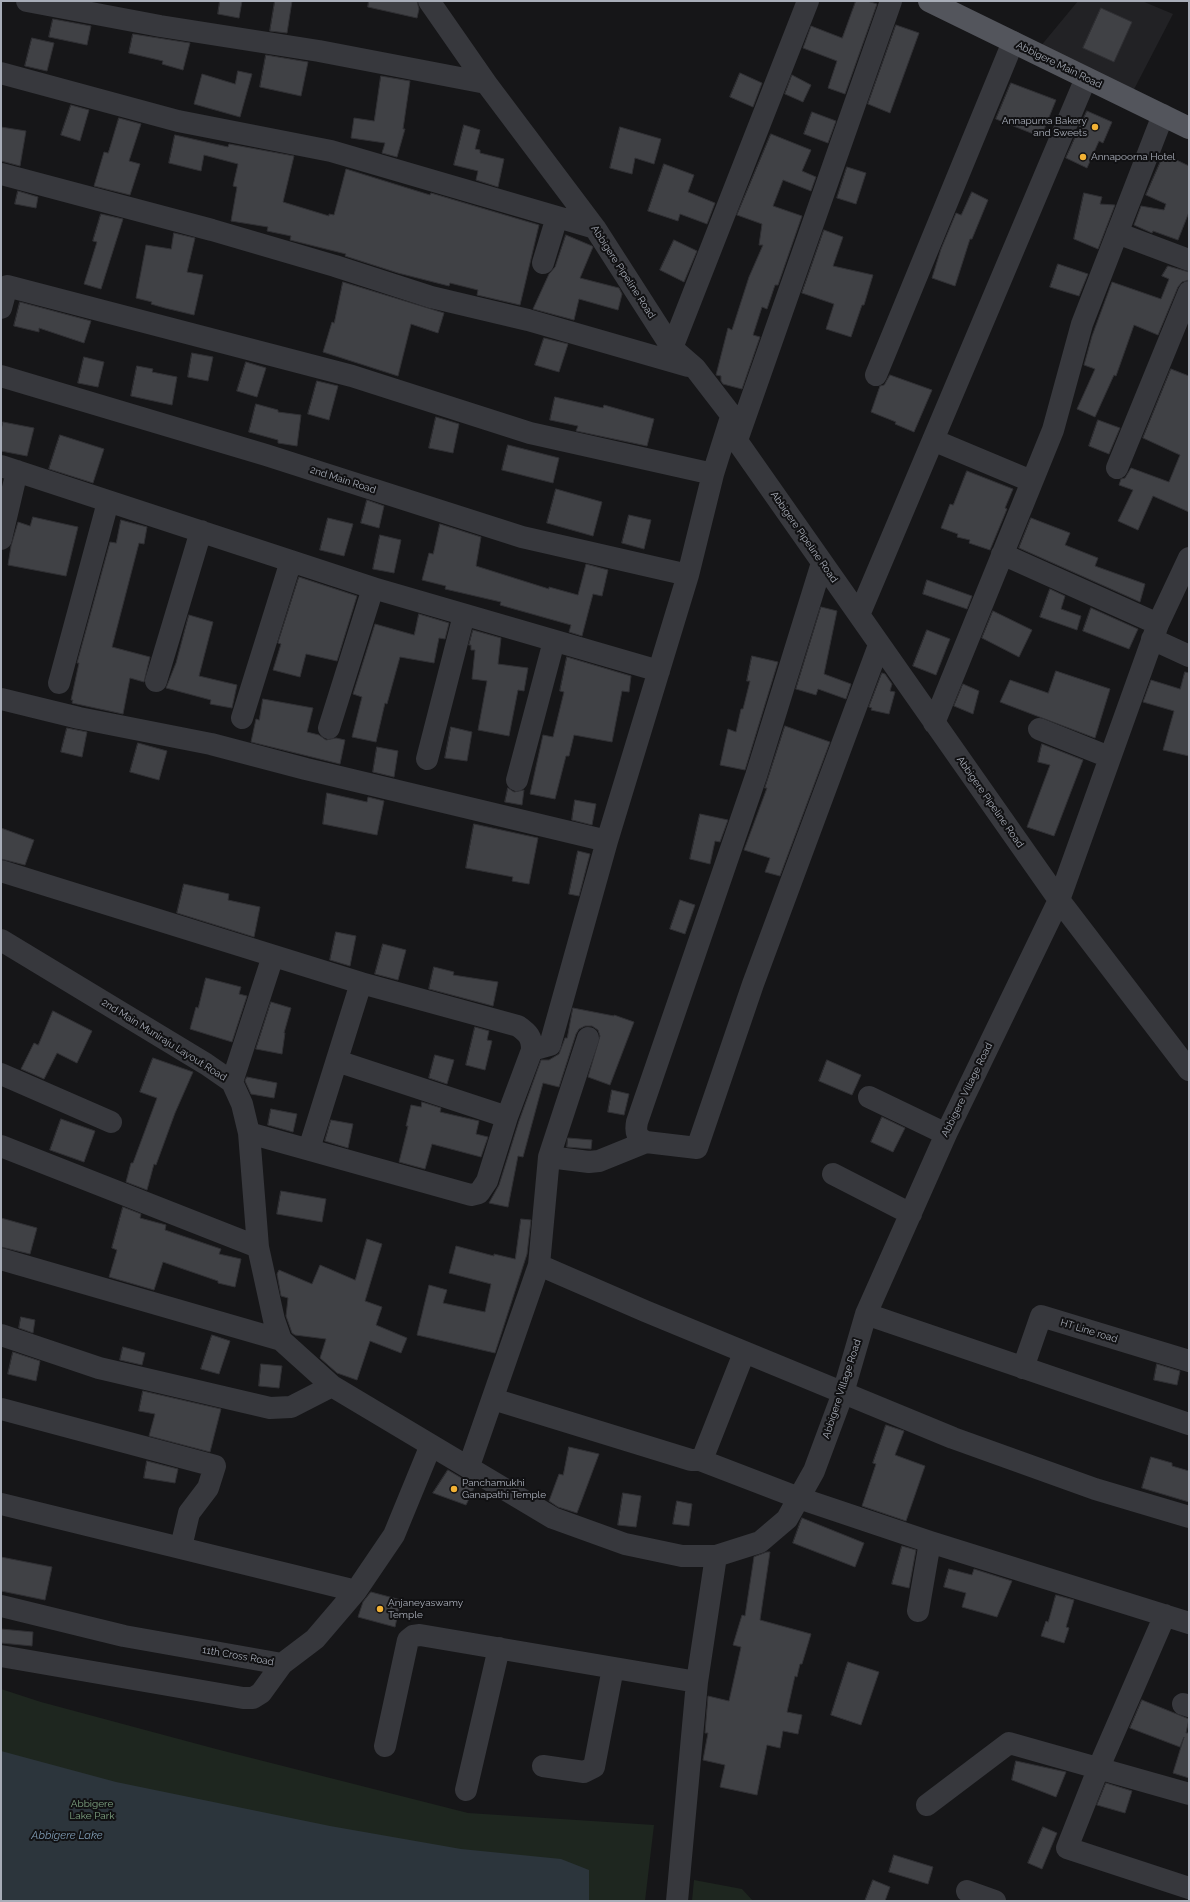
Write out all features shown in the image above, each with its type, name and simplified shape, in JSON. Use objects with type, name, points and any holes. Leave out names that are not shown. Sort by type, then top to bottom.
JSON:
[{"type":"main road","name":"Abbigere Main Road","points":[[929,1],[1189,128]]},
{"type":"street","points":[[27,1],[160,26],[319,51],[486,83]]},
{"type":"street","name":"Abbigere Pipeline Road","points":[[428,1],[486,83],[595,228],[672,348],[695,368],[732,416],[737,441],[1058,900],[1189,1070]]},
{"type":"street","points":[[672,348],[808,1]]},
{"type":"street","points":[[737,441],[892,1]]},
{"type":"street","points":[[876,376],[1013,42]]},
{"type":"street","points":[[1,73],[178,121],[331,151],[595,228]]},
{"type":"street","points":[[859,615],[1086,78]]},
{"type":"street","points":[[934,723],[1053,430],[1082,324],[1163,116]]},
{"type":"street","points":[[1,174],[212,230],[335,266],[431,297],[528,320],[695,368]]},
{"type":"street","points":[[543,263],[557,217]]},
{"type":"street","points":[[1117,233],[1189,260]]},
{"type":"street","points":[[1,308],[7,286],[352,376],[530,433],[713,474]]},
{"type":"street","points":[[1117,468],[1189,292]]},
{"type":"street","name":"2nd Main Road","points":[[1,376],[259,453],[522,538],[688,575]]},
{"type":"street","points":[[532,1050],[550,1045],[607,841],[688,575],[713,474],[732,416]]},
{"type":"street","points":[[933,440],[1031,481]]},
{"type":"street","points":[[1,539],[9,468],[108,502],[201,530],[291,562],[373,588],[659,671]]},
{"type":"street","points":[[59,683],[108,502]]},
{"type":"street","points":[[156,681],[201,530]]},
{"type":"street","points":[[1002,554],[1155,631],[1189,656]]},
{"type":"street","name":"Abbigere Village Road","points":[[431,1445],[553,1518],[625,1544],[682,1556],[716,1556],[760,1542],[787,1519],[814,1471],[843,1393],[866,1314],[946,1134],[1058,900],[1155,631],[1189,558]]},
{"type":"street","points":[[242,718],[291,562]]},
{"type":"street","points":[[822,562],[756,776],[636,1122],[635,1132],[639,1138],[646,1142],[697,1148],[753,984],[880,645]]},
{"type":"street","points":[[329,728],[373,588]]},
{"type":"street","points":[[427,759],[464,615]]},
{"type":"street","points":[[517,780],[554,641]]},
{"type":"street","points":[[1,699],[79,718],[211,744],[320,773],[607,841]]},
{"type":"street","points":[[1039,729],[1109,757]]},
{"type":"street","points":[[1,871],[361,983],[518,1026],[529,1034],[532,1041],[532,1050],[507,1117],[487,1181],[479,1193],[471,1195],[309,1149],[249,1134]]},
{"type":"street","name":"2nd Main Muniraju Layout Road","points":[[1,940],[206,1064],[232,1082],[242,1104],[249,1134],[258,1247],[274,1320],[281,1340],[332,1386],[431,1445]]},
{"type":"street","points":[[232,1082],[273,956]]},
{"type":"street","points":[[309,1149],[361,983]]},
{"type":"street","points":[[468,1466],[539,1265],[549,1157],[588,1038]]},
{"type":"street","points":[[337,1061],[507,1117]]},
{"type":"street","points":[[1,1074],[111,1122]]},
{"type":"street","points":[[869,1097],[946,1134]]},
{"type":"street","points":[[549,1157],[589,1162],[599,1161],[646,1142]]},
{"type":"street","points":[[1,1146],[258,1247]]},
{"type":"street","points":[[833,1174],[911,1214]]},
{"type":"street","points":[[1,1259],[281,1340]]},
{"type":"street","points":[[539,1265],[744,1353],[952,1438],[1095,1489],[1189,1517]]},
{"type":"street","points":[[866,1314],[1189,1424]]},
{"type":"street","name":"HT Line road","points":[[1023,1368],[1041,1316],[1189,1361]]},
{"type":"street","points":[[1,1335],[99,1368],[270,1408],[291,1407],[332,1386]]},
{"type":"street","points":[[700,1460],[703,1458],[744,1353]]},
{"type":"street","points":[[493,1398],[691,1460],[700,1460],[799,1498],[930,1542],[1189,1623]]},
{"type":"street","points":[[1,1409],[215,1466],[208,1488],[188,1513],[181,1547]]},
{"type":"street","name":"11th Cross Road","points":[[3,1613],[282,1664],[315,1639],[356,1591],[394,1535],[431,1445]]},
{"type":"street","points":[[1,1504],[356,1591]]},
{"type":"street","points":[[918,1611],[930,1542]]},
{"type":"street","points":[[677,1901],[697,1682],[716,1556]]},
{"type":"street","points":[[1165,1615],[1099,1767],[1067,1848],[1189,1888]]},
{"type":"street","points":[[385,1746],[408,1640],[413,1636],[420,1635],[697,1682]]},
{"type":"street","points":[[466,1790],[500,1648]]},
{"type":"street","points":[[1,1656],[243,1698],[253,1698],[261,1693],[282,1664]]},
{"type":"street","points":[[543,1766],[584,1772],[594,1767],[613,1668]]},
{"type":"street","points":[[927,1804],[1009,1743],[1099,1767],[1189,1794]]},
{"type":"street","points":[[966,1890],[994,1901]]},
{"type":"shaded area","points":[[1078,1],[1142,1],[1173,14],[1129,99],[1035,53]]},
{"type":"green space","name":"Abbigere Lake Park","points":[[1,1689],[41,1702],[216,1749],[468,1813],[654,1825],[645,1901],[1,1901]]},
{"type":"green space","points":[[694,1880],[742,1889],[753,1901],[692,1901]]},
{"type":"water","name":"Abbigere Lake","points":[[1,1751],[116,1782],[330,1826],[461,1849],[561,1859],[589,1870],[589,1901],[1,1901]]},
{"type":"building","points":[[220,1],[242,1],[239,18],[218,14]]},
{"type":"building","points":[[275,1],[292,1],[287,33],[270,31]]},
{"type":"building","points":[[369,1],[417,1],[419,9],[417,18],[368,7]]},
{"type":"building","points":[[856,1],[867,1],[877,4],[845,94],[828,88],[837,61],[803,48],[811,26],[842,38]]},
{"type":"building","points":[[1101,8],[1132,22],[1114,62],[1083,48]]},
{"type":"building","points":[[53,19],[91,26],[87,45],[49,37]]},
{"type":"building","points":[[896,25],[919,33],[890,113],[868,104]]},
{"type":"building","points":[[133,34],[190,43],[183,70],[162,64],[163,61],[129,53]]},
{"type":"building","points":[[32,38],[54,43],[47,71],[25,66]]},
{"type":"building","points":[[266,55],[308,62],[301,96],[260,87]]},
{"type":"building","points":[[238,71],[252,74],[240,117],[194,104],[202,74],[235,84]]},
{"type":"building","points":[[740,73],[762,83],[753,107],[730,97]]},
{"type":"building","points":[[792,75],[811,85],[803,102],[785,94]]},
{"type":"building","points":[[381,76],[410,81],[403,129],[405,129],[397,157],[382,153],[385,143],[351,138],[354,118],[374,121]]},
{"type":"building","points":[[1011,83],[1056,100],[1041,137],[996,119]]},
{"type":"building","points":[[71,105],[89,110],[80,141],[61,135]]},
{"type":"building","points":[[1087,111],[1112,122],[1103,143],[1099,141],[1087,168],[1066,158]]},
{"type":"building","points":[[812,112],[836,121],[828,143],[804,134]]},
{"type":"building","points":[[119,118],[141,124],[129,161],[140,164],[130,195],[94,186],[104,152],[108,153]]},
{"type":"building","points":[[464,125],[480,130],[475,149],[480,150],[480,153],[504,159],[498,187],[476,180],[478,171],[454,165]]},
{"type":"building","points":[[1,127],[26,131],[20,166],[1,161]]},
{"type":"building","points":[[620,127],[661,139],[654,164],[635,158],[632,174],[610,168]]},
{"type":"building","points":[[771,134],[811,150],[802,171],[816,177],[811,191],[783,180],[773,206],[802,216],[778,285],[775,285],[767,309],[762,307],[753,335],[760,337],[742,389],[723,384],[721,381],[721,376],[716,375],[728,328],[732,330],[749,277],[763,245],[759,245],[762,224],[737,215]]},
{"type":"building","points":[[175,135],[228,147],[229,144],[294,156],[283,202],[329,216],[329,214],[334,215],[346,169],[430,195],[431,193],[539,225],[520,305],[477,295],[478,290],[450,283],[449,286],[398,273],[345,256],[346,254],[290,240],[291,236],[267,231],[268,227],[231,221],[237,187],[233,186],[238,164],[204,155],[201,171],[169,163]]},
{"type":"building","points":[[1164,154],[1189,166],[1189,212],[1178,240],[1153,231],[1152,233],[1134,225],[1141,206],[1164,210],[1166,204],[1146,195]]},
{"type":"building","points":[[664,164],[694,175],[688,192],[715,203],[707,224],[680,214],[678,221],[648,211]]},
{"type":"building","points":[[847,167],[866,173],[856,204],[837,198]]},
{"type":"building","points":[[18,191],[38,197],[36,208],[15,204]]},
{"type":"building","points":[[972,192],[988,200],[972,239],[970,239],[955,286],[932,278],[941,249],[956,213],[961,215]]},
{"type":"building","points":[[1084,193],[1102,197],[1100,204],[1115,205],[1098,249],[1074,239]]},
{"type":"building","points":[[101,214],[123,219],[101,289],[84,284],[97,242],[93,241]]},
{"type":"building","points":[[824,230],[843,237],[833,266],[873,275],[864,305],[862,305],[851,337],[826,329],[834,304],[802,293]]},
{"type":"building","points":[[174,233],[195,238],[187,272],[203,275],[194,315],[151,304],[152,302],[136,298],[146,245],[171,249]]},
{"type":"building","points":[[566,235],[593,247],[580,278],[619,288],[622,294],[618,310],[579,299],[574,320],[533,309],[549,274],[555,267]]},
{"type":"building","points":[[674,240],[697,251],[684,282],[660,270]]},
{"type":"building","points":[[1058,264],[1088,274],[1079,296],[1050,287]]},
{"type":"building","points":[[1168,266],[1189,272],[1189,280],[1182,282],[1178,287],[1158,335],[1134,325],[1116,376],[1114,375],[1095,417],[1077,409],[1095,369],[1084,365],[1092,336],[1112,282],[1161,299],[1169,279],[1162,276]]},
{"type":"building","points":[[343,282],[444,313],[438,333],[411,324],[398,376],[323,352],[332,322],[334,323]]},
{"type":"building","points":[[20,302],[91,321],[84,343],[39,328],[39,332],[14,326]]},
{"type":"building","points":[[544,338],[568,344],[559,372],[535,365]]},
{"type":"building","points":[[192,353],[213,357],[208,381],[188,377]]},
{"type":"building","points":[[84,357],[104,362],[98,387],[78,383]]},
{"type":"building","points":[[246,362],[266,368],[257,397],[237,391]]},
{"type":"building","points":[[137,366],[153,369],[152,372],[177,377],[172,405],[131,396]]},
{"type":"building","points":[[1171,369],[1189,376],[1189,512],[1153,496],[1138,530],[1118,521],[1133,490],[1119,485],[1121,479],[1125,478],[1131,468],[1169,482],[1180,455],[1143,438]]},
{"type":"building","points":[[890,375],[932,390],[914,432],[895,424],[896,422],[871,412],[880,386],[884,385]]},
{"type":"building","points":[[317,381],[338,386],[329,420],[308,414]]},
{"type":"building","points":[[555,397],[603,408],[604,405],[654,419],[647,446],[576,431],[578,426],[550,420]]},
{"type":"building","points":[[256,404],[278,410],[278,412],[301,415],[297,446],[278,443],[278,440],[249,432]]},
{"type":"building","points":[[436,417],[459,424],[453,453],[429,448]]},
{"type":"building","points":[[1098,420],[1120,428],[1109,454],[1089,446]]},
{"type":"building","points":[[3,422],[34,428],[27,456],[1,451],[1,431]]},
{"type":"building","points":[[60,435],[104,449],[93,483],[49,469]]},
{"type":"building","points":[[508,445],[559,458],[553,483],[502,470]]},
{"type":"building","points":[[967,471],[1013,489],[1005,508],[1007,509],[990,550],[969,543],[970,540],[957,537],[958,534],[941,528],[950,504],[953,505]]},
{"type":"building","points":[[556,489],[602,502],[593,536],[547,523]]},
{"type":"building","points":[[367,500],[384,506],[379,528],[361,523]]},
{"type":"building","points":[[629,515],[651,520],[644,549],[622,543]]},
{"type":"building","points":[[33,517],[78,527],[66,576],[8,565],[11,546],[18,522],[30,526]]},
{"type":"building","points":[[328,518],[353,524],[344,556],[320,550]]},
{"type":"building","points":[[1031,518],[1070,533],[1065,545],[1098,558],[1095,566],[1145,584],[1140,602],[1019,548]]},
{"type":"building","points":[[121,520],[147,527],[144,544],[139,543],[112,647],[150,657],[144,682],[130,678],[123,714],[72,703],[73,700],[71,700],[79,663],[77,663],[110,542],[116,543]]},
{"type":"building","points":[[440,524],[481,537],[476,566],[549,589],[549,587],[578,595],[586,564],[608,570],[602,596],[593,594],[582,636],[569,632],[571,625],[500,605],[501,602],[445,589],[446,586],[422,580],[429,553],[433,554]]},
{"type":"building","points":[[380,535],[401,540],[394,573],[373,569]]},
{"type":"building","points":[[299,577],[357,596],[337,661],[306,654],[300,677],[273,670],[281,644],[278,643]]},
{"type":"building","points":[[927,580],[972,596],[967,609],[923,594]]},
{"type":"building","points":[[1050,589],[1065,596],[1061,609],[1081,616],[1077,630],[1040,617]]},
{"type":"building","points":[[821,607],[837,611],[824,674],[851,684],[846,699],[818,689],[816,695],[796,689]]},
{"type":"building","points":[[1091,608],[1138,629],[1129,649],[1083,631]]},
{"type":"building","points":[[993,611],[1032,630],[1019,657],[982,638]]},
{"type":"building","points":[[419,614],[449,623],[445,639],[439,638],[434,663],[400,657],[387,704],[385,703],[376,742],[352,737],[362,697],[353,694],[375,624],[414,635]]},
{"type":"building","points":[[189,615],[213,622],[199,676],[237,685],[232,708],[210,704],[211,700],[166,688],[176,663]]},
{"type":"building","points":[[473,630],[501,638],[498,664],[528,668],[524,691],[518,690],[509,736],[478,730],[487,681],[472,679],[475,650],[471,650],[471,645],[469,645]]},
{"type":"building","points":[[927,630],[950,639],[936,675],[913,666]]},
{"type":"building","points":[[752,656],[778,662],[745,770],[720,765],[728,729],[736,732],[741,709],[743,709],[750,681],[747,681]]},
{"type":"building","points":[[567,657],[631,676],[629,692],[622,691],[612,742],[574,735],[569,756],[566,756],[555,799],[530,794],[543,735],[553,737],[564,692],[560,691]]},
{"type":"building","points":[[1056,671],[1110,689],[1095,738],[1000,702],[1010,680],[1048,693]]},
{"type":"building","points":[[1185,672],[1189,673],[1189,756],[1163,750],[1174,711],[1143,702],[1151,680],[1180,689]]},
{"type":"building","points":[[882,673],[885,674],[892,684],[890,691],[895,692],[889,714],[871,710],[872,708],[869,707]]},
{"type":"building","points":[[963,684],[979,691],[973,714],[954,706]]},
{"type":"building","points":[[263,699],[313,708],[307,732],[319,735],[326,740],[336,738],[345,740],[340,764],[251,742],[256,719],[259,720]]},
{"type":"building","points":[[785,726],[830,742],[780,876],[765,872],[770,858],[744,850],[767,788],[765,788]]},
{"type":"building","points":[[451,727],[472,732],[467,761],[445,758]]},
{"type":"building","points":[[67,728],[87,732],[82,757],[61,752]]},
{"type":"building","points":[[138,743],[167,751],[159,780],[130,772]]},
{"type":"building","points":[[1042,744],[1083,760],[1054,836],[1027,827],[1050,765],[1038,762]]},
{"type":"building","points":[[377,747],[398,751],[394,777],[373,772]]},
{"type":"building","points":[[508,788],[514,792],[524,790],[522,805],[505,802]]},
{"type":"building","points":[[327,793],[367,802],[368,797],[384,801],[377,835],[323,824]]},
{"type":"building","points":[[575,800],[596,804],[592,825],[572,820]]},
{"type":"building","points":[[700,814],[728,820],[720,842],[715,841],[710,864],[690,859]]},
{"type":"building","points":[[474,824],[538,838],[529,884],[512,881],[513,877],[466,868]]},
{"type":"building","points":[[1,828],[34,840],[25,865],[1,859]]},
{"type":"building","points":[[578,851],[590,854],[579,896],[569,894]]},
{"type":"building","points":[[184,884],[229,894],[228,900],[260,907],[254,937],[177,913]]},
{"type":"building","points":[[680,900],[695,905],[685,934],[670,929]]},
{"type":"building","points":[[336,932],[356,936],[350,966],[330,960]]},
{"type":"building","points":[[383,944],[406,950],[398,980],[375,974]]},
{"type":"building","points":[[434,967],[454,972],[453,975],[498,982],[493,1006],[429,989]]},
{"type":"building","points":[[206,978],[241,987],[239,994],[247,996],[232,1042],[190,1029],[196,1007],[198,1008]]},
{"type":"building","points":[[271,1002],[291,1008],[284,1033],[282,1054],[256,1049]]},
{"type":"building","points":[[573,1008],[614,1015],[634,1022],[610,1085],[588,1077],[600,1036],[598,1030],[592,1026],[585,1026],[579,1029],[576,1034],[559,1087],[543,1083],[523,1157],[518,1156],[508,1207],[489,1203],[499,1185],[519,1121],[541,1060],[549,1060],[559,1054],[565,1038],[567,1038]]},
{"type":"building","points":[[53,1011],[92,1031],[77,1063],[57,1053],[44,1079],[21,1069],[34,1043],[38,1045]]},
{"type":"building","points":[[475,1027],[489,1031],[487,1040],[492,1041],[485,1070],[466,1065]]},
{"type":"building","points":[[435,1055],[454,1060],[447,1084],[429,1078]]},
{"type":"building","points":[[153,1058],[193,1072],[175,1113],[156,1165],[154,1164],[147,1190],[126,1182],[131,1163],[133,1163],[157,1098],[140,1092]]},
{"type":"building","points":[[827,1060],[861,1075],[852,1095],[819,1081]]},
{"type":"building","points":[[247,1077],[277,1083],[274,1098],[251,1094],[245,1081]]},
{"type":"building","points":[[612,1090],[629,1094],[624,1115],[608,1112]]},
{"type":"building","points":[[422,1102],[441,1108],[440,1112],[479,1121],[476,1134],[488,1137],[481,1157],[432,1144],[425,1169],[399,1162],[408,1126],[406,1126],[411,1105],[421,1107]]},
{"type":"building","points":[[271,1109],[297,1114],[293,1132],[268,1125]]},
{"type":"building","points":[[882,1117],[905,1128],[893,1152],[871,1142]]},
{"type":"building","points":[[61,1119],[95,1131],[84,1162],[50,1150]]},
{"type":"building","points":[[331,1120],[353,1124],[348,1148],[325,1141]]},
{"type":"building","points":[[568,1138],[592,1140],[591,1149],[567,1147]]},
{"type":"building","points":[[281,1191],[326,1199],[322,1222],[277,1214]]},
{"type":"building","points":[[123,1207],[141,1214],[140,1218],[166,1225],[165,1230],[221,1249],[219,1254],[241,1259],[235,1287],[218,1283],[218,1281],[163,1262],[154,1290],[109,1277],[117,1250],[112,1248]]},
{"type":"building","points":[[1,1218],[37,1228],[30,1254],[1,1247]]},
{"type":"building","points":[[521,1219],[531,1220],[527,1254],[495,1353],[417,1335],[429,1285],[447,1290],[443,1303],[485,1312],[491,1284],[449,1273],[456,1246],[494,1256],[494,1254],[515,1259]]},
{"type":"building","points":[[367,1239],[382,1244],[365,1301],[382,1307],[376,1325],[407,1338],[401,1353],[370,1341],[357,1380],[337,1373],[320,1358],[326,1339],[295,1335],[292,1333],[286,1316],[288,1298],[281,1296],[277,1274],[279,1270],[312,1284],[320,1265],[355,1280]]},
{"type":"building","points":[[21,1317],[35,1320],[33,1333],[19,1328]]},
{"type":"building","points":[[212,1335],[230,1341],[219,1374],[201,1369]]},
{"type":"building","points":[[123,1347],[145,1353],[142,1365],[120,1360]]},
{"type":"building","points":[[13,1352],[40,1361],[36,1381],[8,1374]]},
{"type":"building","points":[[261,1364],[282,1366],[279,1388],[259,1386]]},
{"type":"building","points":[[1157,1364],[1180,1371],[1177,1385],[1154,1380]]},
{"type":"building","points":[[143,1391],[221,1409],[210,1452],[149,1436],[155,1414],[139,1411]]},
{"type":"building","points":[[886,1425],[904,1431],[895,1455],[925,1466],[906,1521],[862,1506],[876,1464],[873,1463]]},
{"type":"building","points":[[569,1447],[599,1454],[577,1513],[558,1507],[549,1501],[559,1474],[563,1475]]},
{"type":"building","points":[[1151,1457],[1172,1463],[1172,1466],[1189,1471],[1189,1502],[1142,1488]]},
{"type":"building","points":[[147,1461],[178,1469],[175,1483],[144,1478]]},
{"type":"building","name":"Panchamukhi Ganapathi Temple","points":[[448,1470],[475,1486],[466,1505],[433,1493]]},
{"type":"building","points":[[623,1493],[641,1496],[636,1527],[618,1525]]},
{"type":"building","points":[[677,1501],[692,1504],[689,1526],[673,1524]]},
{"type":"building","points":[[802,1518],[864,1543],[855,1567],[793,1543]]},
{"type":"building","points":[[902,1546],[916,1550],[909,1588],[892,1584]]},
{"type":"building","points":[[770,1552],[760,1620],[811,1634],[802,1664],[800,1664],[797,1677],[795,1676],[787,1712],[802,1715],[798,1734],[783,1731],[780,1748],[767,1745],[757,1795],[720,1787],[725,1765],[703,1760],[708,1733],[705,1733],[708,1696],[729,1701],[741,1647],[733,1645],[742,1615],[745,1616],[754,1557]]},
{"type":"building","points":[[1,1557],[52,1567],[45,1600],[1,1591]]},
{"type":"building","points":[[949,1569],[972,1575],[974,1569],[1012,1581],[997,1617],[962,1607],[966,1593],[944,1587]]},
{"type":"building","name":"Anjaneyaswamy Temple","points":[[371,1592],[401,1600],[395,1627],[358,1617],[363,1602]]},
{"type":"building","points":[[1056,1595],[1074,1600],[1066,1627],[1069,1628],[1064,1643],[1041,1636],[1046,1621],[1048,1622]]},
{"type":"building","points":[[1,1629],[33,1632],[32,1646],[1,1643]]},
{"type":"building","points":[[848,1662],[879,1672],[861,1725],[831,1715]]},
{"type":"building","points":[[1142,1700],[1189,1719],[1186,1733],[1189,1733],[1189,1778],[1173,1773],[1184,1737],[1180,1747],[1130,1728]]},
{"type":"building","points":[[1016,1761],[1066,1772],[1056,1797],[1012,1780]]},
{"type":"building","points":[[1106,1783],[1132,1791],[1125,1813],[1097,1805]]},
{"type":"building","points":[[1043,1827],[1057,1833],[1042,1869],[1028,1863]]},
{"type":"building","points":[[894,1855],[933,1867],[928,1884],[889,1872]]},
{"type":"building","points":[[873,1880],[890,1887],[885,1901],[865,1901]]},
{"type":"place","name":"Annapurna Bakery and Sweets","points":[[1095,127]]},
{"type":"place","name":"Annapoorna Hotel","points":[[1083,157]]},
{"type":"place","name":"Panchamukhi Ganapathi Temple","points":[[454,1489]]},
{"type":"place","name":"Anjaneyaswamy Temple","points":[[380,1609]]}]
